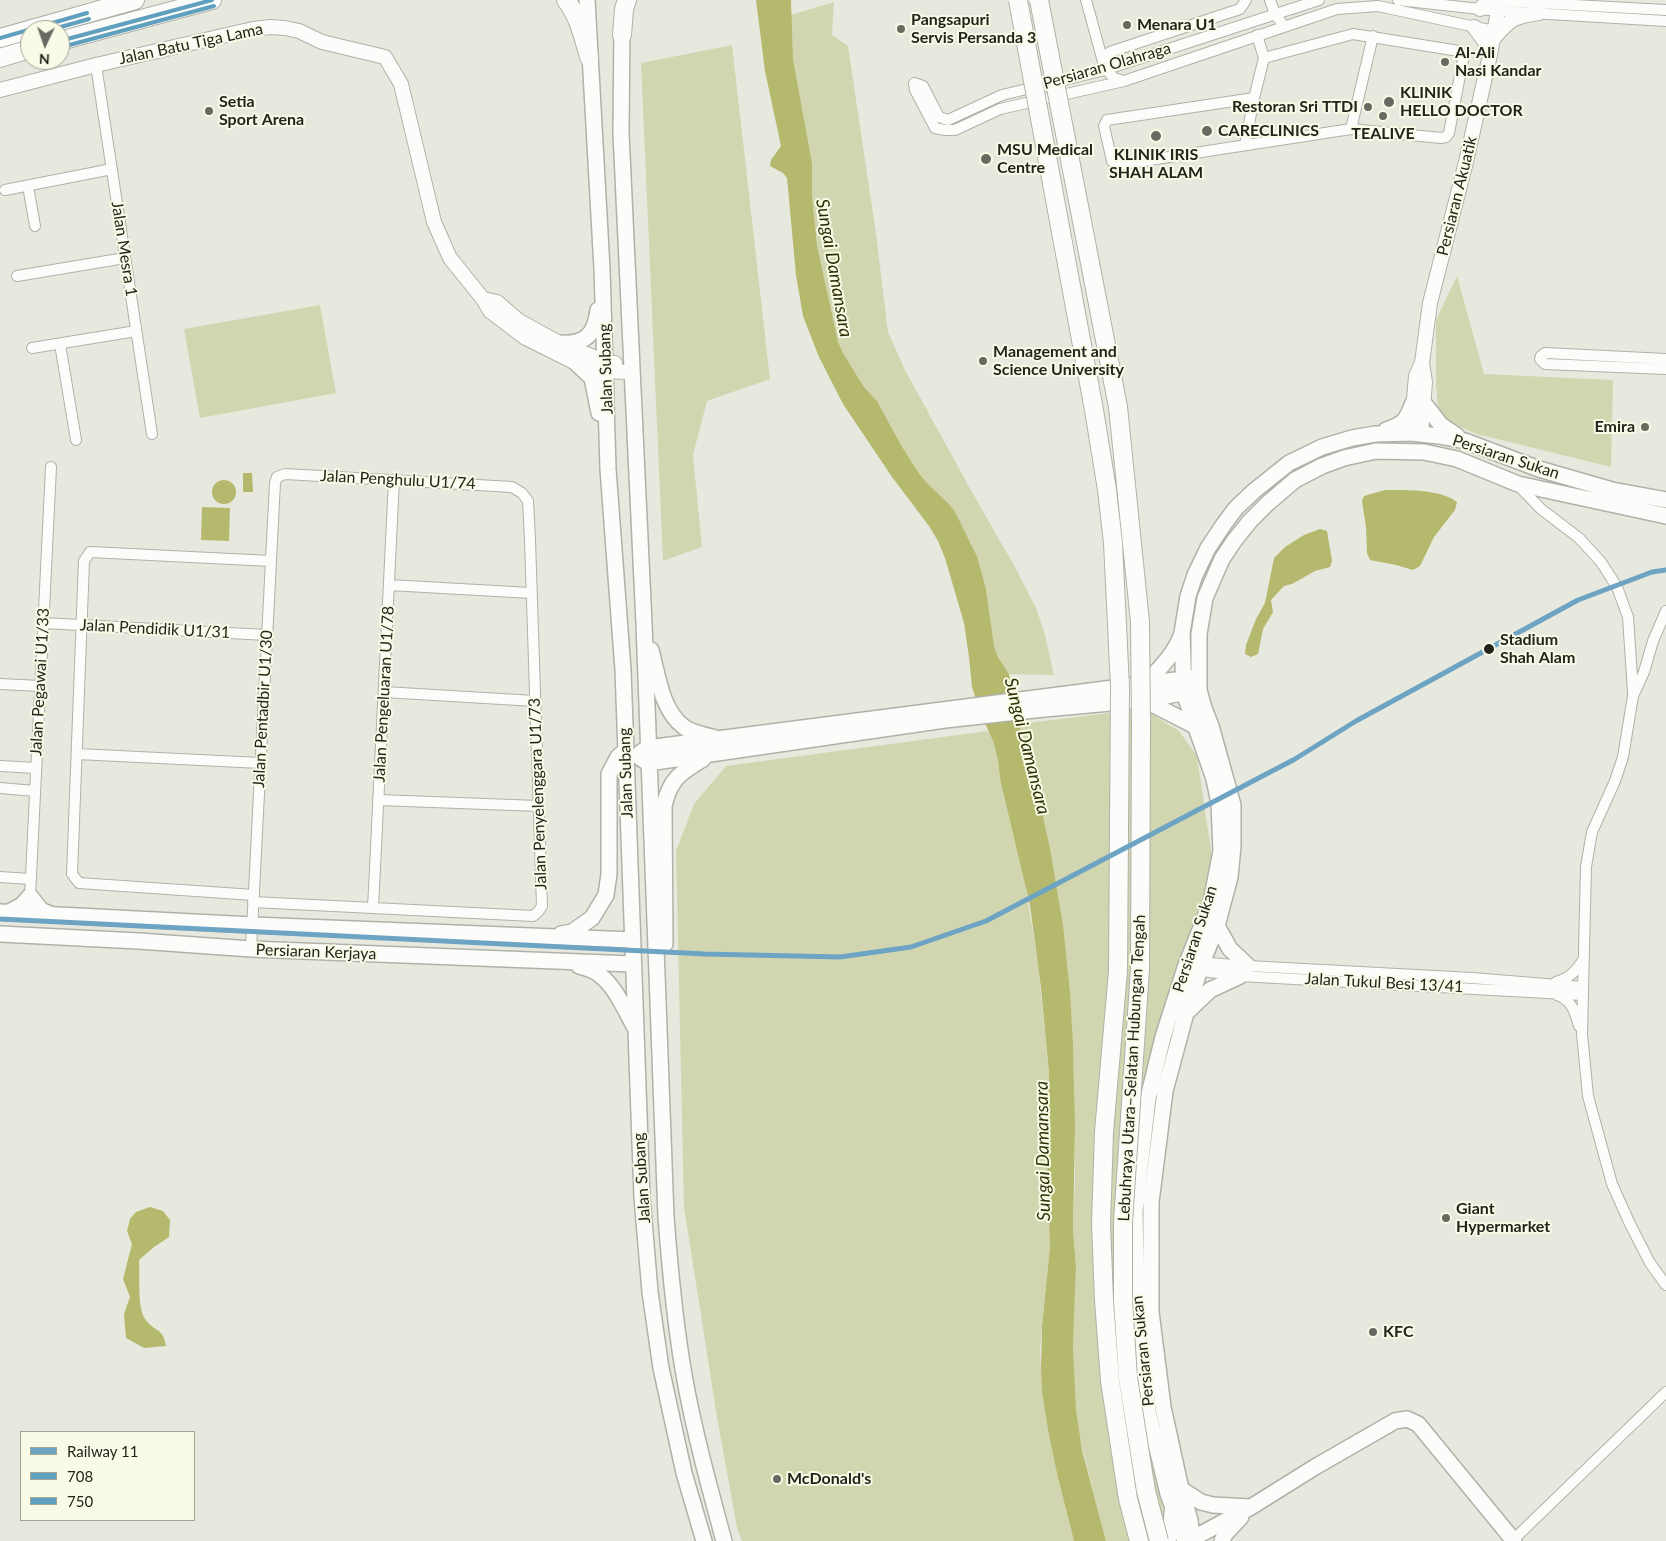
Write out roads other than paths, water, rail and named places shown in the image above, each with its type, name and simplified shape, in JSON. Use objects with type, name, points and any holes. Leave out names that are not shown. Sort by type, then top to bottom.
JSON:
[{"type":"highway","points":[[0,38],[135,0]]},
{"type":"highway","points":[[70,38],[212,0]]},
{"type":"highway","points":[[566,0],[579,22],[589,57]]},
{"type":"highway","points":[[622,35],[624,9],[627,0]]},
{"type":"highway","name":"Lebuhraya Utara–Selatan Hubungan Tengah","points":[[1018,0],[1094,410],[1107,490],[1112,543],[1120,687],[1118,971],[1104,1132],[1101,1224],[1110,1381],[1128,1499],[1140,1541]]},
{"type":"highway","name":"Lebuhraya Utara–Selatan Hubungan Tengah","points":[[1039,0],[1118,407],[1140,622],[1140,969],[1123,1222],[1123,1300],[1128,1378],[1146,1491],[1159,1541]]},
{"type":"highway","points":[[0,58],[20,52]]},
{"type":"main road","name":"Jalan Subang","points":[[587,0],[602,269],[608,469],[623,670],[625,732],[640,754]]},
{"type":"main road","name":"Jalan Subang","points":[[620,0],[622,35],[621,133],[644,624],[640,754],[654,917],[665,1198],[672,1286],[684,1374],[703,1462],[724,1541]]},
{"type":"main road","points":[[559,343],[574,343],[584,339],[593,331],[596,322],[602,269]]},
{"type":"main road","points":[[576,363],[592,378],[608,469]]},
{"type":"main road","points":[[1375,434],[1400,426],[1418,403],[1441,425],[1464,441]]},
{"type":"main road","name":"Persiaran Sukan","points":[[1186,1541],[1191,1529],[1190,1518],[1181,1489],[1163,1407],[1151,1312],[1150,1202],[1165,1091],[1186,1013],[1194,965],[1211,902],[1221,851],[1219,803],[1214,779],[1183,686],[1182,633],[1188,596],[1195,575],[1208,548],[1236,508],[1289,463],[1322,447],[1352,438],[1375,434],[1464,441],[1539,469],[1612,490],[1666,500]]},
{"type":"main road","points":[[1376,451],[1415,436],[1457,458]]},
{"type":"main road","name":"Persiaran Sukan","points":[[1186,1541],[1168,1494],[1148,1411],[1137,1323],[1135,1211],[1148,1098],[1163,1037],[1194,965],[1217,926],[1230,877],[1233,846],[1233,805],[1199,684],[1199,634],[1205,598],[1222,559],[1234,541],[1266,504],[1295,480],[1322,466],[1344,458],[1376,451],[1424,452],[1457,458],[1518,484],[1666,516]]},
{"type":"main road","points":[[644,624],[662,692],[670,713],[685,728],[719,739]]},
{"type":"main road","points":[[1145,684],[1167,662],[1177,646],[1182,633]]},
{"type":"main road","points":[[552,936],[572,932],[592,918],[606,895],[610,874],[609,774],[618,757],[719,739],[1044,703],[1145,684],[1183,686],[1199,684]]},
{"type":"main road","points":[[1044,703],[1144,700],[1183,686]]},
{"type":"main road","points":[[1144,700],[1195,726]]},
{"type":"main road","points":[[640,754],[709,755],[944,715]]},
{"type":"main road","name":"Jalan Subang","points":[[640,754],[626,775],[642,1197],[650,1292],[661,1368],[684,1473],[704,1541]]},
{"type":"main road","points":[[657,1007],[664,987],[665,972],[664,806],[668,792],[676,777],[709,755]]},
{"type":"main road","points":[[4,912],[22,905],[30,896],[41,910],[50,914]]},
{"type":"main road","name":"Persiaran Kerjaya","points":[[4,912],[252,925],[632,940]]},
{"type":"main road","points":[[632,964],[644,953],[648,946],[654,917]]},
{"type":"main road","points":[[1186,1013],[1210,990],[1244,971],[1217,926]]},
{"type":"main road","name":"Persiaran Kerjaya","points":[[0,934],[251,949],[632,964]]},
{"type":"main road","points":[[632,940],[644,953],[656,980]]},
{"type":"main road","points":[[563,962],[590,969],[601,976],[619,1000],[635,1028]]},
{"type":"main road","points":[[1186,1541],[1251,1507],[1395,1421],[1407,1420],[1418,1424],[1514,1541]]},
{"type":"main road","points":[[1181,1489],[1201,1502],[1213,1505],[1251,1507]]},
{"type":"main road","points":[[1168,1541],[1171,1528],[1172,1505]]},
{"type":"main road","points":[[1222,1541],[1225,1534],[1251,1507]]},
{"type":"street","points":[[1086,0],[1109,68],[1114,78],[1124,81]]},
{"type":"street","points":[[1109,68],[1108,54],[1110,52],[1240,9],[1246,0]]},
{"type":"street","points":[[1270,0],[1280,12]]},
{"type":"street","points":[[1280,0],[1280,12],[1284,26]]},
{"type":"street","points":[[1398,0],[1666,10]]},
{"type":"street","name":"Persiaran Olahraga","points":[[1310,1],[1109,68],[1002,95],[948,120],[939,117],[923,86],[914,82],[915,90],[935,128],[955,130],[1000,109],[1124,81],[1336,9],[1378,6],[1474,27],[1494,35]]},
{"type":"street","name":"Persiaran Akuatik","points":[[1415,436],[1418,403],[1416,376],[1422,363],[1430,303],[1466,162],[1490,55],[1494,35],[1494,4]]},
{"type":"street","points":[[1494,35],[1512,19],[1538,6],[1666,21]]},
{"type":"street","name":"Jalan Batu Tiga Lama","points":[[0,90],[96,65],[253,29],[271,27],[299,31],[322,42],[385,57],[401,84],[434,222],[450,258],[483,299],[490,311],[524,338],[576,363],[598,371],[606,367]]},
{"type":"street","points":[[1474,27],[1486,43],[1490,55]]},
{"type":"street","points":[[1254,98],[1107,120],[1104,126],[1112,161],[1118,165],[1351,129],[1441,138],[1449,133],[1463,60],[1459,51],[1353,34],[1264,58]]},
{"type":"street","points":[[1245,145],[1264,58],[1257,35]]},
{"type":"street","points":[[1351,129],[1373,36]]},
{"type":"street","name":"Jalan Mesra 1","points":[[96,65],[152,434]]},
{"type":"street","points":[[5,190],[112,169]]},
{"type":"street","points":[[28,186],[35,226]]},
{"type":"street","points":[[17,276],[125,258]]},
{"type":"street","points":[[483,299],[498,302],[519,321],[606,367],[632,368]]},
{"type":"street","points":[[32,348],[136,331]]},
{"type":"street","points":[[60,344],[76,440]]},
{"type":"street","points":[[1666,359],[1545,353],[1540,357],[1541,361],[1545,364],[1666,369]]},
{"type":"street","name":"Jalan Pegawai U1/33","points":[[30,896],[51,468]]},
{"type":"street","name":"Jalan Penghulu U1/74","points":[[285,474],[512,487]]},
{"type":"street","name":"Jalan Pentadbir U1/30","points":[[251,949],[275,483],[277,477],[285,474]]},
{"type":"street","name":"Jalan Pengeluaran U1/78","points":[[373,908],[394,480]]},
{"type":"street","points":[[1518,484],[1541,509],[1579,538],[1601,562],[1617,587],[1628,617],[1633,696],[1623,757],[1615,781],[1592,832],[1586,867],[1582,1034],[1588,1096],[1612,1184],[1650,1263],[1666,1285]]},
{"type":"street","name":"Jalan Penyelenggara U1/73","points":[[254,899],[373,908],[533,916],[542,906],[528,501],[522,493],[512,487]]},
{"type":"street","points":[[254,899],[79,883],[72,874],[84,560],[90,552],[271,561]]},
{"type":"street","points":[[389,585],[531,592]]},
{"type":"street","points":[[1633,696],[1644,672],[1652,641],[1666,611]]},
{"type":"street","name":"Jalan Pendidik U1/31","points":[[43,623],[267,635]]},
{"type":"street","points":[[0,684],[40,686]]},
{"type":"street","points":[[384,692],[535,701]]},
{"type":"street","points":[[77,754],[260,763]]},
{"type":"street","points":[[0,766],[36,768]]},
{"type":"street","points":[[0,788],[35,791]]},
{"type":"street","points":[[378,800],[539,806]]},
{"type":"street","points":[[0,877],[30,879]]},
{"type":"street","points":[[1582,1034],[1570,1003],[1549,988],[1574,974],[1584,959]]},
{"type":"street","name":"Jalan Tukul Besi 13/41","points":[[1194,965],[1244,971],[1583,991]]},
{"type":"street","points":[[1514,1541],[1666,1392]]},
{"type":"rail line","name":"11","points":[[0,919],[705,954],[840,957],[911,947],[986,921],[1295,759],[1356,721],[1578,600],[1652,572],[1666,570]]},
{"type":"place","name":"Menara U1","points":[[1127,25]]},
{"type":"place","name":"Pangsapuri Servis Persanda 3","points":[[901,29]]},
{"type":"place","name":"Al-Ali Nasi Kandar","points":[[1445,62]]},
{"type":"place","name":"KLINIK HELLO DOCTOR","points":[[1389,102]]},
{"type":"place","name":"Restoran Sri TTDI","points":[[1368,107]]},
{"type":"place","name":"Setia Sport Arena","points":[[209,111]]},
{"type":"place","name":"TEALIVE","points":[[1383,116]]},
{"type":"place","name":"CARECLINICS","points":[[1207,131]]},
{"type":"place","name":"KLINIK IRIS SHAH ALAM","points":[[1156,136]]},
{"type":"place","name":"MSU Medical Centre","points":[[986,159]]},
{"type":"place","name":"Management and Science University","points":[[983,361]]},
{"type":"place","name":"Emira","points":[[1645,427]]},
{"type":"place","name":"Stadium Shah Alam","points":[[1489,649]]},
{"type":"place","name":"Giant Hypermarket","points":[[1446,1218]]},
{"type":"place","name":"KFC","points":[[1373,1332]]},
{"type":"place","name":"McDonald's","points":[[777,1479]]},
{"type":"water label","name":"Sungai Damansara","points":[[834,268]]},
{"type":"water label","name":"Sungai Damansara","points":[[1027,746]]},
{"type":"water label","name":"Sungai Damansara","points":[[1043,1151]]}]
